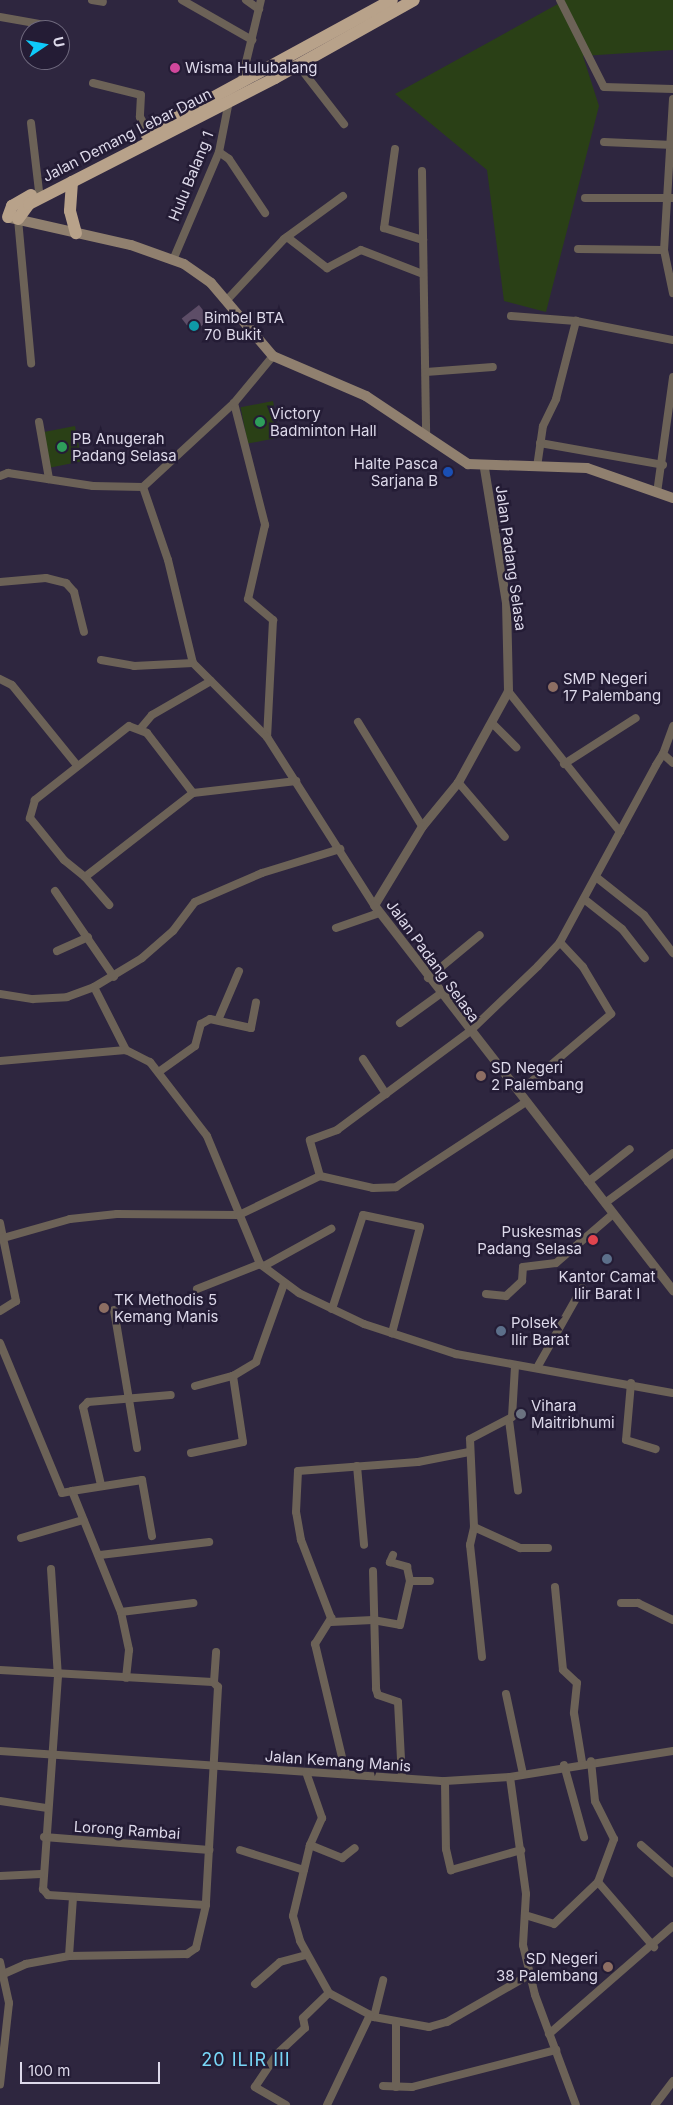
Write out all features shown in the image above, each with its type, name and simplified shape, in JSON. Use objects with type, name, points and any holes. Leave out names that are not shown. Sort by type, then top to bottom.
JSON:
[{"type":"highway","name":"Jalan Demang Lebar Daun","points":[[9,217],[12,206],[38,190],[150,133],[392,0]]},
{"type":"highway","name":"Jalan Demang Lebar Daun","points":[[9,217],[29,204],[229,102],[414,0]]},
{"type":"highway","points":[[72,182],[70,211],[76,233]]},
{"type":"main road","points":[[9,217],[76,233],[173,260],[211,283],[273,356],[366,396],[426,435],[452,456],[484,468],[587,468],[673,498]]},
{"type":"street","points":[[92,0],[102,2]]},
{"type":"street","points":[[182,0],[252,40]]},
{"type":"street","points":[[246,0],[259,9]]},
{"type":"street","points":[[241,95],[242,82],[260,0]]},
{"type":"street","points":[[560,0],[604,87],[673,88]]},
{"type":"street","points":[[0,17],[20,20]]},
{"type":"street","points":[[298,65],[344,124]]},
{"type":"street","points":[[93,83],[141,96],[140,117],[150,133]]},
{"type":"street","points":[[673,99],[670,217],[664,250],[664,262],[673,293]]},
{"type":"street","name":"Hulu Balang 1","points":[[173,260],[218,152],[229,102]]},
{"type":"street","points":[[31,123],[38,190]]},
{"type":"street","points":[[604,142],[672,145]]},
{"type":"street","points":[[395,149],[384,228],[423,240]]},
{"type":"street","points":[[218,152],[229,159],[265,213]]},
{"type":"street","points":[[422,171],[426,435]]},
{"type":"street","points":[[226,300],[287,237],[343,196]]},
{"type":"street","points":[[585,198],[670,198]]},
{"type":"street","points":[[9,217],[31,363]]},
{"type":"street","points":[[287,237],[327,268],[361,250],[423,274]]},
{"type":"street","points":[[578,249],[664,250]]},
{"type":"street","points":[[664,262],[673,262]]},
{"type":"street","points":[[511,316],[576,321],[673,340]]},
{"type":"street","points":[[538,467],[540,443],[576,321]]},
{"type":"street","points":[[0,476],[8,473],[93,486],[143,487],[234,403],[273,356]]},
{"type":"street","points":[[426,372],[493,367]]},
{"type":"street","points":[[657,493],[669,437],[673,377]]},
{"type":"street","points":[[234,403],[265,525],[248,599],[273,620],[267,736]]},
{"type":"street","points":[[39,422],[49,479]]},
{"type":"street","points":[[540,443],[663,465]]},
{"type":"street","name":"Jalan Padang Selasa","points":[[484,468],[506,602],[508,690],[493,724],[458,782],[422,826],[377,909],[469,1032],[519,1092],[673,1291]]},
{"type":"street","points":[[143,487],[168,560],[193,662],[267,736],[340,848],[377,909],[336,928]]},
{"type":"street","points":[[0,582],[46,578],[66,583],[74,592],[84,632]]},
{"type":"street","points":[[101,660],[134,666],[193,662]]},
{"type":"street","points":[[0,679],[12,685],[76,764]]},
{"type":"street","points":[[141,728],[152,715],[211,681]]},
{"type":"street","points":[[508,690],[564,764],[620,832]]},
{"type":"street","points":[[564,764],[636,718]]},
{"type":"street","points":[[358,722],[422,826]]},
{"type":"street","points":[[493,724],[516,748]]},
{"type":"street","points":[[109,905],[85,877],[68,865],[30,818],[35,800],[116,732],[129,726],[141,728],[193,793]]},
{"type":"street","points":[[320,1176],[310,1140],[337,1130],[469,1032],[560,942],[664,754],[673,726]]},
{"type":"street","points":[[664,754],[673,764]]},
{"type":"street","points":[[85,877],[193,793],[296,781]]},
{"type":"street","points":[[458,782],[505,837]]},
{"type":"street","points":[[0,994],[33,999],[67,997],[94,987],[114,977],[174,931],[195,902],[262,872],[340,848]]},
{"type":"street","points":[[596,877],[644,915],[673,953]]},
{"type":"street","points":[[55,891],[114,977]]},
{"type":"street","points":[[584,899],[622,929],[645,958]]},
{"type":"street","points":[[428,978],[480,935]]},
{"type":"street","points":[[57,951],[88,937]]},
{"type":"street","points":[[519,1092],[611,1014],[583,967],[560,942]]},
{"type":"street","points":[[219,1018],[239,971]]},
{"type":"street","points":[[94,987],[126,1050],[160,1071],[207,1136],[262,1265],[284,1284],[332,1309],[392,1333],[456,1354],[515,1366],[538,1366],[631,1383],[673,1393]]},
{"type":"street","points":[[400,1023],[440,994]]},
{"type":"street","points":[[160,1071],[196,1046],[201,1024],[219,1018],[251,1028],[256,1002]]},
{"type":"street","points":[[0,1061],[126,1050]]},
{"type":"street","points":[[363,1058],[386,1094]]},
{"type":"street","points":[[2,1239],[70,1219],[117,1214],[240,1215],[320,1176],[373,1188],[402,1185],[526,1102]]},
{"type":"street","points":[[588,1182],[630,1150]]},
{"type":"street","points":[[605,1203],[673,1153]]},
{"type":"street","points":[[486,1294],[506,1296],[522,1281],[523,1267],[556,1263],[613,1214]]},
{"type":"street","points":[[332,1309],[363,1216],[420,1228],[392,1333]]},
{"type":"street","points":[[0,1223],[16,1301],[0,1311]]},
{"type":"street","points":[[197,1289],[262,1265],[331,1229]]},
{"type":"street","points":[[195,1386],[233,1376],[259,1358],[284,1284]]},
{"type":"street","points":[[538,1366],[582,1288]]},
{"type":"street","points":[[114,1310],[137,1448]]},
{"type":"street","points":[[0,1343],[62,1493],[101,1485],[142,1480],[152,1536]]},
{"type":"street","points":[[482,1657],[470,1545],[474,1527],[469,1452],[471,1436],[509,1420],[514,1413],[515,1366]]},
{"type":"street","points":[[191,1453],[243,1442],[233,1376]]},
{"type":"street","points":[[631,1383],[626,1440],[656,1449]]},
{"type":"street","points":[[101,1485],[83,1407],[88,1402],[128,1402],[171,1396]]},
{"type":"street","points":[[509,1420],[518,1490]]},
{"type":"street","points":[[331,1622],[301,1540],[296,1512],[297,1474],[304,1468],[418,1462],[469,1452]]},
{"type":"street","points":[[356,1466],[364,1545]]},
{"type":"street","points":[[72,1491],[100,1555],[121,1612],[129,1650],[126,1678]]},
{"type":"street","points":[[21,1538],[84,1520]]},
{"type":"street","points":[[474,1527],[527,1550],[548,1548]]},
{"type":"street","points":[[100,1555],[209,1542]]},
{"type":"street","points":[[331,1622],[372,1620],[402,1624],[410,1581],[407,1567],[390,1562],[393,1555]]},
{"type":"street","points":[[51,1569],[58,1676],[41,1874],[48,1895],[206,1905]]},
{"type":"street","points":[[373,1571],[377,1589],[372,1620],[376,1692],[398,1704],[402,1778]]},
{"type":"street","points":[[410,1581],[430,1581]]},
{"type":"street","points":[[555,1587],[563,1670],[577,1685],[574,1713],[582,1762]]},
{"type":"street","points":[[121,1612],[194,1603]]},
{"type":"street","points":[[621,1603],[638,1603],[673,1620]]},
{"type":"street","points":[[331,1622],[315,1644],[346,1774]]},
{"type":"street","points":[[4,1974],[26,1964],[69,1956],[187,1954],[199,1942],[206,1905],[218,1687],[214,1682],[216,1652]]},
{"type":"street","points":[[0,1670],[58,1676],[214,1682]]},
{"type":"street","points":[[506,1694],[523,1774]]},
{"type":"street","name":"Jalan Kemang Manis","points":[[0,1751],[445,1782],[510,1777],[582,1762],[673,1752]]},
{"type":"street","points":[[525,1915],[554,1924],[598,1882],[614,1839],[595,1802],[592,1761]]},
{"type":"street","points":[[564,1765],[584,1838]]},
{"type":"street","points":[[306,1772],[322,1818],[310,1845],[293,1916],[307,1955],[329,1993],[372,2016],[396,2023],[429,2027],[447,2022],[529,1975]]},
{"type":"street","points":[[510,1777],[521,1850],[525,1915],[523,1945],[529,1975],[576,2105]]},
{"type":"street","points":[[445,1782],[446,1849],[451,1870],[521,1850]]},
{"type":"street","points":[[0,1802],[47,1808]]},
{"type":"street","name":"Lorong Rambai","points":[[44,1837],[209,1850]]},
{"type":"street","points":[[310,1845],[342,1858],[356,1848]]},
{"type":"street","points":[[641,1845],[673,1873]]},
{"type":"street","points":[[240,1850],[304,1870]]},
{"type":"street","points":[[0,1876],[41,1874]]},
{"type":"street","points":[[598,1882],[654,1947]]},
{"type":"street","points":[[69,1956],[73,1897]]},
{"type":"street","points":[[550,2034],[654,1947],[673,1926]]},
{"type":"street","points":[[255,1984],[280,1962],[307,1955]]},
{"type":"street","points":[[0,1962],[9,2004],[0,2085]]},
{"type":"street","points":[[327,2105],[372,2016],[383,1980]]},
{"type":"street","points":[[286,2105],[256,2087],[277,2054],[305,2028],[303,2018],[329,1993]]},
{"type":"street","points":[[396,2023],[396,2087]]},
{"type":"street","points":[[383,2086],[412,2087],[556,2050]]},
{"type":"street","points":[[655,2105],[673,2081]]},
{"type":"green space","points":[[565,0],[673,0],[673,50],[583,56],[599,106],[546,312],[504,301],[487,170],[395,94]]},
{"type":"green space","name":"Victory Badminton Hall","points":[[273,401],[280,437],[248,444],[241,407]]},
{"type":"green space","name":"PB Anugerah Padang Selasa","points":[[75,426],[82,461],[49,468],[43,432]]},
{"type":"building","name":"Bimbel BTA 70 Bukit","points":[[199,305],[210,319],[193,333],[182,319]]},
{"type":"place","name":"Wisma Hulubalang","points":[[175,68]]},
{"type":"place","name":"Bimbel BTA 70 Bukit","points":[[194,326]]},
{"type":"place","name":"Victory Badminton Hall","points":[[260,422]]},
{"type":"place","name":"PB Anugerah Padang Selasa","points":[[62,447]]},
{"type":"place","name":"Halte Pasca Sarjana B","points":[[448,472]]},
{"type":"place","name":"SMP Negeri 17 Palembang","points":[[553,687]]},
{"type":"place","name":"SD Negeri 2 Palembang","points":[[481,1076]]},
{"type":"place","name":"Puskesmas Padang Selasa","points":[[593,1240]]},
{"type":"place","name":"Kantor Camat Ilir Barat I","points":[[607,1259]]},
{"type":"place","name":"TK Methodis 5 Kemang Manis","points":[[104,1308]]},
{"type":"place","name":"Polsek Ilir Barat","points":[[501,1331]]},
{"type":"place","name":"Vihara Maitribhumi","points":[[521,1414]]},
{"type":"place","name":"SD Negeri 38 Palembang","points":[[608,1967]]},
{"type":"district","name":"20 ILIR III","points":[[246,2060]]}]
